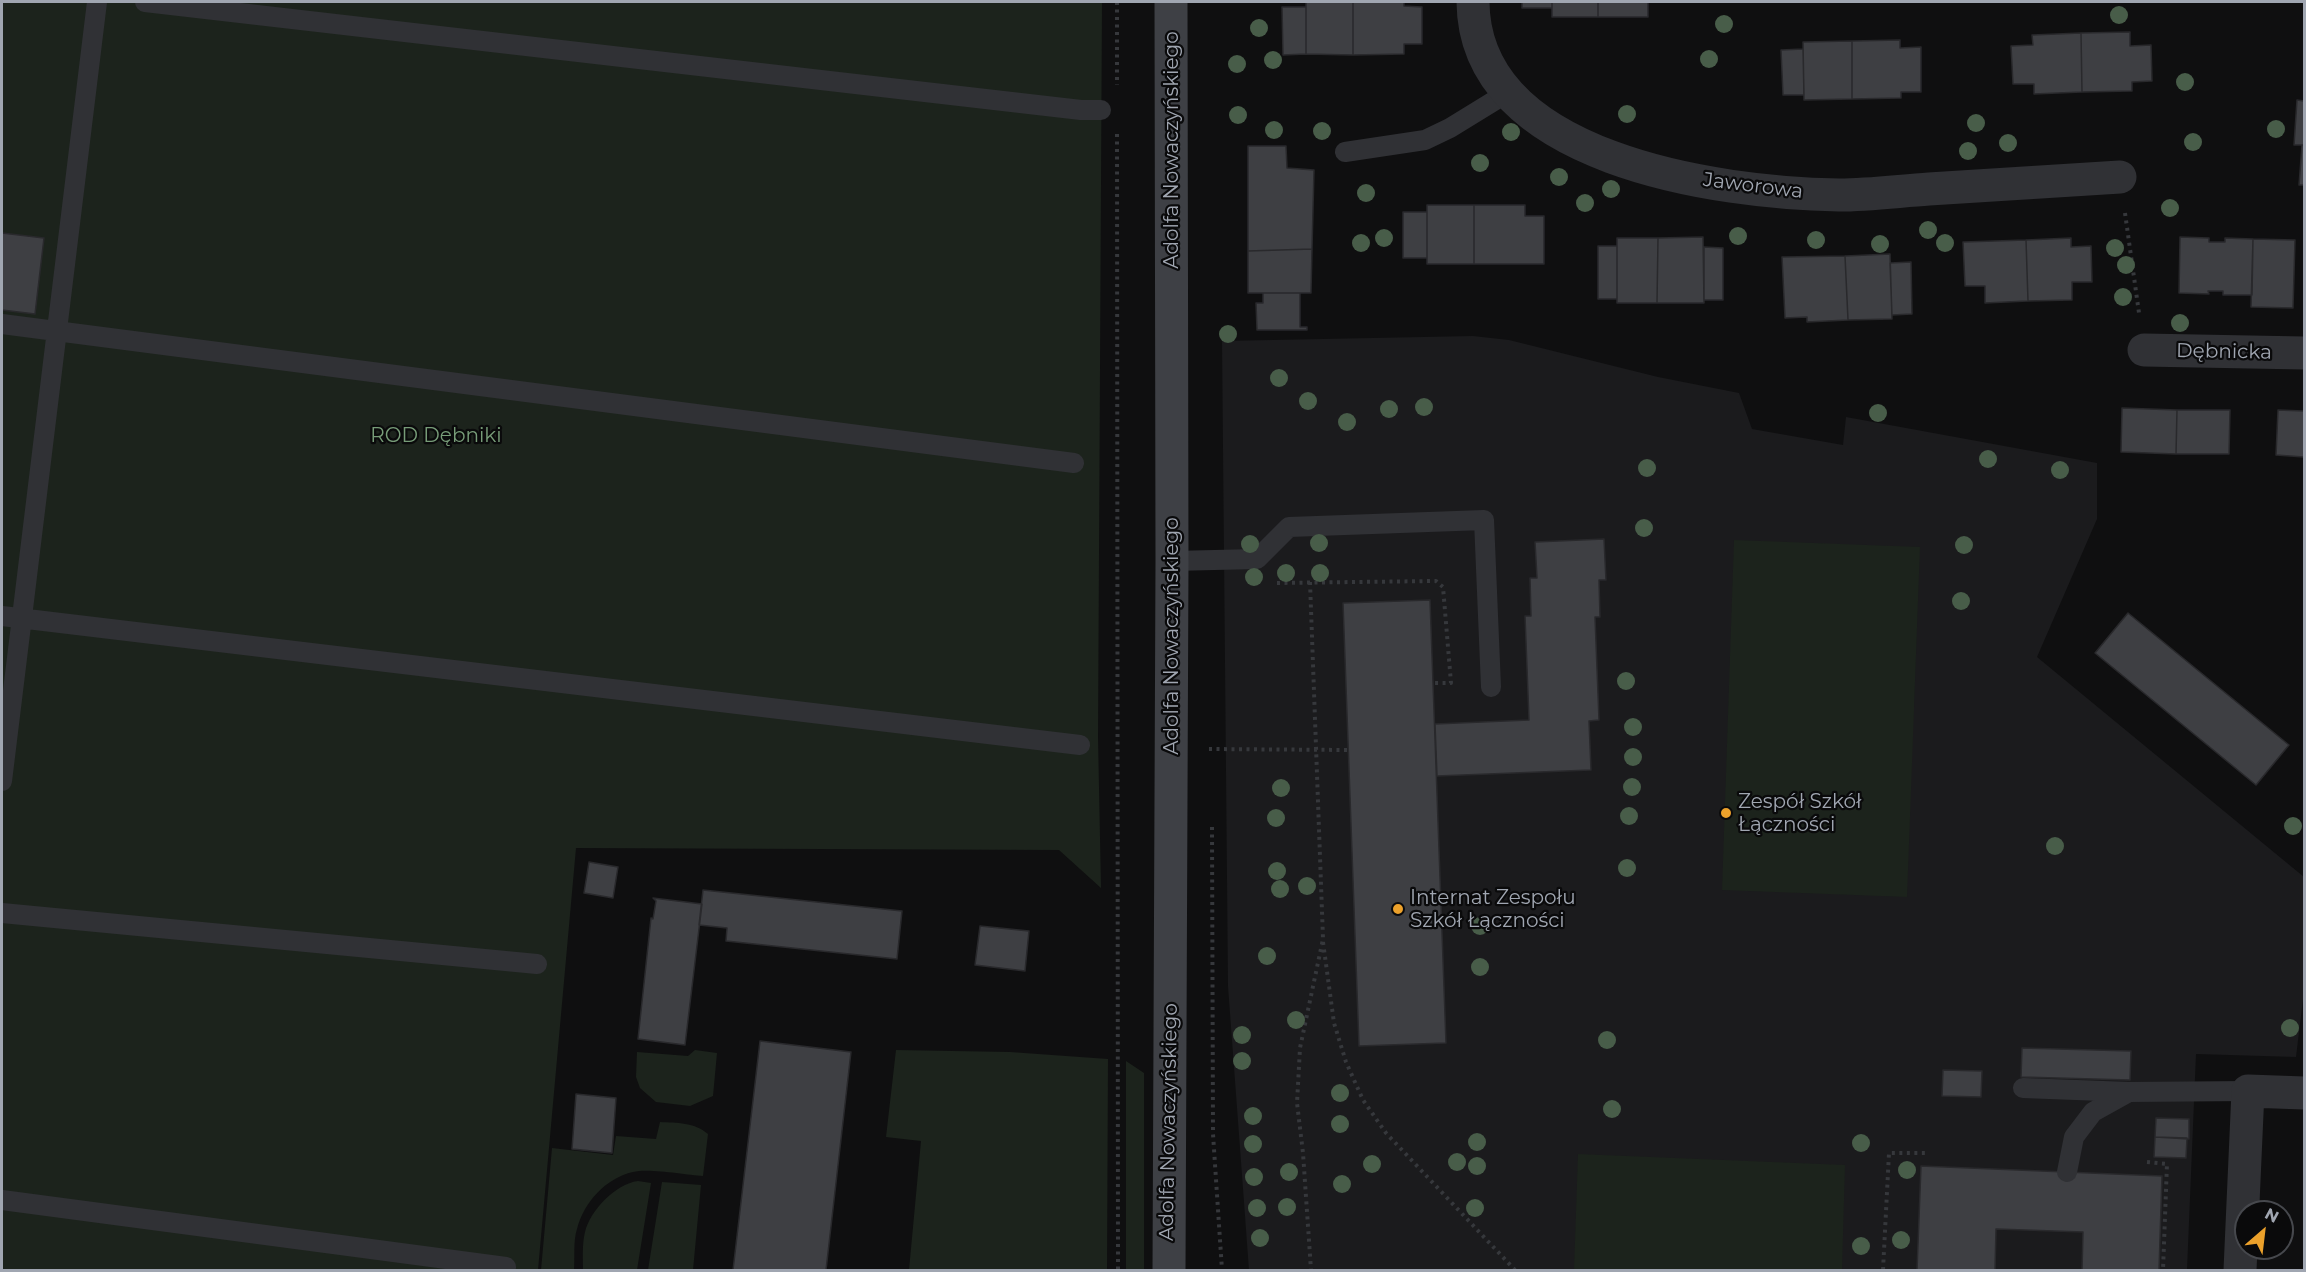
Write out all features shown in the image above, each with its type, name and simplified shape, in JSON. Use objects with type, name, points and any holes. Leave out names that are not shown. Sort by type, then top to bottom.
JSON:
[{"type":"street","name":"Adolfa Nowaczyńskiego","points":[[1169,1270],[1167,1252],[1172,749],[1171,2]]},
{"type":"street","name":"Jaworowa","points":[[1473,2],[1474,23],[1479,42],[1494,74],[1507,93],[1523,109],[1578,144],[1652,170],[1703,182],[1840,195],[2120,177]]},
{"type":"street","name":"Dębnicka","points":[[2144,350],[2304,353]]},
{"type":"street","points":[[2240,1270],[2248,1091],[2304,1093]]},
{"type":"lane","points":[[2,781],[97,2]]},
{"type":"lane","points":[[145,2],[1081,110],[1101,110]]},
{"type":"lane","points":[[1345,152],[1425,140],[1450,129],[1507,93]]},
{"type":"lane","points":[[2,324],[1074,463]]},
{"type":"lane","points":[[1172,561],[1257,558],[1288,527],[1484,520],[1491,687]]},
{"type":"lane","points":[[2,616],[1080,745]]},
{"type":"lane","points":[[2,912],[537,964]]},
{"type":"lane","points":[[2023,1088],[2129,1092],[2248,1091]]},
{"type":"lane","points":[[2067,1172],[2074,1137],[2093,1112],[2129,1092]]},
{"type":"lane","points":[[2,1200],[506,1267]]},
{"type":"path","points":[[1117,2],[1118,85]]},
{"type":"path","points":[[1118,133],[1118,1270]]},
{"type":"path","points":[[2120,177],[2144,350]]},
{"type":"path","points":[[1433,683],[1451,683],[1443,587],[1436,581],[1310,582],[1323,939],[1334,1023],[1346,1062],[1363,1100],[1386,1133],[1515,1270]]},
{"type":"path","points":[[1172,749],[1348,750]]},
{"type":"path","points":[[1311,1270],[1303,1153],[1297,1103],[1300,1048],[1323,939]]},
{"type":"path","points":[[1883,1270],[1889,1153],[1929,1153]]},
{"type":"path","points":[[2147,1162],[2167,1164],[2163,1270]]},
{"type":"shaded area","name":"Zespół Szkół Łączności","points":[[1473,336],[1509,340],[1658,377],[1739,393],[1752,429],[1843,445],[1846,417],[2097,463],[2097,519],[2037,657],[2304,877],[2304,991],[2296,1057],[2196,1054],[2187,1270],[1249,1270],[1228,986],[1222,341]]},
{"type":"green space","name":"ROD Dębniki","points":[[2,2],[1102,2],[1098,737],[1101,888],[1059,850],[576,848],[538,1270],[2,1270]]},
{"type":"green space","points":[[1734,540],[1920,547],[1907,897],[1722,890]]},
{"type":"green space","points":[[695,1050],[717,1053],[713,1096],[690,1106],[656,1102],[640,1088],[636,1077],[637,1052],[688,1056]]},
{"type":"green space","points":[[896,1050],[1010,1052],[1108,1059],[1107,1270],[909,1270],[921,1141],[886,1137]]},
{"type":"green space","points":[[1126,1061],[1144,1073],[1144,1270],[1126,1270]]},
{"type":"green space","points":[[660,1122],[691,1125],[708,1134],[703,1176],[640,1171],[614,1180],[591,1201],[580,1219],[575,1239],[574,1270],[541,1270],[552,1148],[613,1155],[616,1136],[656,1139]]},
{"type":"green space","points":[[1578,1154],[1845,1165],[1842,1270],[1574,1270]]},
{"type":"green space","points":[[638,1181],[651,1183],[637,1270],[583,1270],[584,1237],[592,1216],[612,1193],[629,1183]]},
{"type":"green space","points":[[662,1182],[701,1185],[693,1270],[648,1270]]},
{"type":"building","points":[[1306,2],[1353,2],[1353,55],[1306,54]]},
{"type":"building","points":[[1353,2],[1404,2],[1404,6],[1422,7],[1422,44],[1404,44],[1404,54],[1353,55]]},
{"type":"building","points":[[1522,2],[1552,2],[1552,8],[1522,8]]},
{"type":"building","points":[[1552,2],[1598,2],[1598,17],[1552,17]]},
{"type":"building","points":[[1598,2],[1648,2],[1648,17],[1598,17]]},
{"type":"building","points":[[1282,7],[1306,7],[1306,54],[1283,55]]},
{"type":"building","points":[[2130,32],[2130,46],[2151,45],[2152,81],[2132,82],[2132,91],[2082,92],[2081,33]]},
{"type":"building","points":[[2081,33],[2082,92],[2034,94],[2034,84],[2013,84],[2011,46],[2033,45],[2032,35]]},
{"type":"building","points":[[1900,40],[1900,48],[1921,47],[1921,92],[1901,92],[1901,98],[1852,99],[1852,41]]},
{"type":"building","points":[[1852,41],[1852,99],[1804,100],[1803,42]]},
{"type":"building","points":[[1803,49],[1804,95],[1783,95],[1781,50]]},
{"type":"building","points":[[2297,100],[2304,101],[2304,145],[2294,145]]},
{"type":"building","points":[[2302,145],[2304,145],[2304,185],[2299,185]]},
{"type":"building","points":[[1248,146],[1286,146],[1287,168],[1314,170],[1312,249],[1248,251]]},
{"type":"building","points":[[1427,205],[1474,205],[1474,264],[1427,264]]},
{"type":"building","points":[[1474,205],[1525,205],[1525,216],[1544,216],[1544,264],[1474,264]]},
{"type":"building","points":[[1403,212],[1427,212],[1427,258],[1403,258]]},
{"type":"building","points":[[2,233],[44,238],[35,314],[2,310]]},
{"type":"building","points":[[1703,237],[1704,303],[1657,303],[1658,238]]},
{"type":"building","points":[[2180,237],[2209,238],[2209,242],[2225,242],[2225,238],[2253,239],[2252,295],[2223,295],[2223,291],[2208,291],[2209,294],[2179,293]]},
{"type":"building","points":[[1617,238],[1658,238],[1657,303],[1617,303]]},
{"type":"building","points":[[2071,238],[2071,247],[2091,246],[2092,282],[2072,282],[2072,300],[2028,301],[2026,240]]},
{"type":"building","points":[[2253,239],[2295,240],[2293,308],[2251,307]]},
{"type":"building","points":[[2026,240],[2028,301],[1985,303],[1985,286],[1965,286],[1963,242]]},
{"type":"building","points":[[1598,246],[1617,246],[1617,299],[1598,299]]},
{"type":"building","points":[[1704,247],[1723,248],[1723,300],[1704,300]]},
{"type":"building","points":[[1312,249],[1311,293],[1248,293],[1248,251]]},
{"type":"building","points":[[1890,254],[1892,319],[1848,320],[1845,256]]},
{"type":"building","points":[[1845,256],[1848,320],[1807,322],[1807,317],[1785,318],[1782,257]]},
{"type":"building","points":[[1911,262],[1912,314],[1892,315],[1890,263]]},
{"type":"building","points":[[1263,293],[1300,293],[1300,327],[1307,327],[1307,330],[1257,330],[1256,303],[1263,303]]},
{"type":"building","points":[[2122,408],[2177,410],[2176,454],[2121,452]]},
{"type":"building","points":[[2177,410],[2230,410],[2229,454],[2176,454]]},
{"type":"building","points":[[2278,410],[2304,411],[2304,457],[2276,455]]},
{"type":"building","points":[[1604,539],[1606,580],[1599,580],[1600,617],[1595,617],[1599,720],[1589,721],[1591,770],[1437,776],[1435,724],[1529,720],[1525,616],[1531,616],[1530,578],[1537,578],[1535,542]]},
{"type":"building","name":"Internat Zespołu Szkół Łączności","points":[[1430,600],[1446,1043],[1359,1046],[1343,603]]},
{"type":"building","points":[[2128,613],[2289,745],[2256,785],[2095,653]]},
{"type":"building","points":[[589,862],[618,867],[613,898],[584,893]]},
{"type":"building","points":[[703,890],[902,911],[897,959],[726,941],[727,928],[699,925]]},
{"type":"building","points":[[653,898],[702,904],[685,1045],[638,1039],[651,918],[653,919],[656,901]]},
{"type":"building","points":[[980,926],[1029,931],[1025,971],[975,965]]},
{"type":"building","points":[[760,1041],[851,1052],[826,1270],[733,1270]]},
{"type":"building","points":[[2022,1048],[2131,1051],[2130,1080],[2021,1077]]},
{"type":"building","points":[[1943,1070],[1982,1071],[1981,1097],[1942,1096]]},
{"type":"building","points":[[576,1094],[616,1098],[612,1153],[572,1149]]},
{"type":"building","points":[[2156,1118],[2189,1119],[2189,1139],[2155,1137]]},
{"type":"building","points":[[2155,1137],[2187,1138],[2186,1158],[2154,1157]]},
{"type":"building","points":[[1921,1166],[2162,1176],[2159,1270],[2082,1270],[2083,1232],[1996,1229],[1995,1270],[1917,1270]]},
{"type":"place","name":"Zespół Szkół Łączności","points":[[1726,813]]},
{"type":"place","name":"Internat Zespołu Szkół Łączności","points":[[1398,909]]}]
